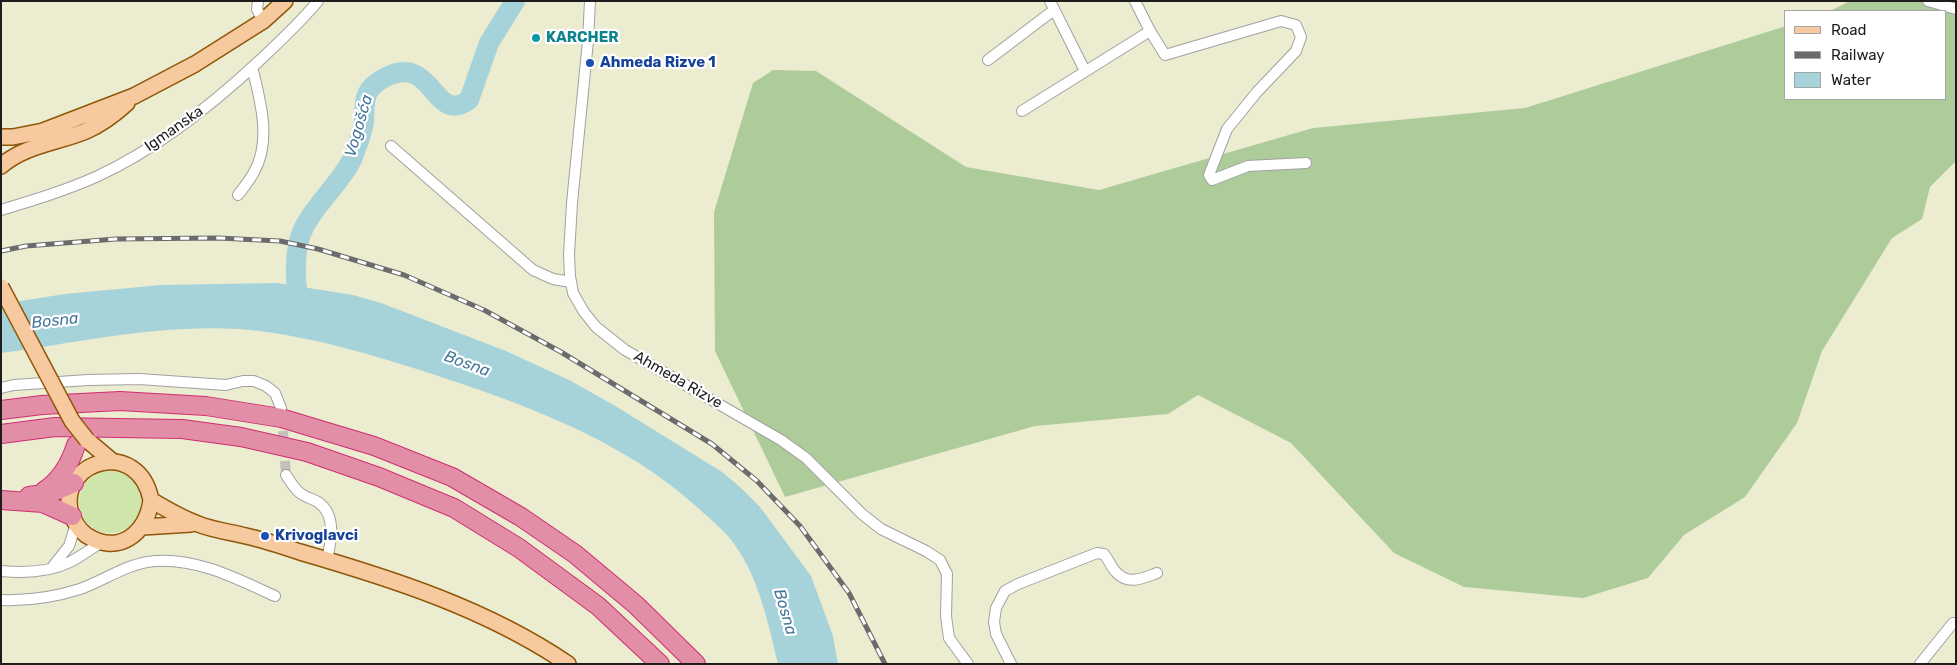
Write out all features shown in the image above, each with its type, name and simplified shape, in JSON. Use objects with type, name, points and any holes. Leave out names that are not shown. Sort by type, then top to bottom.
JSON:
[{"type":"highway","points":[[1,410],[42,405],[120,401],[206,406],[281,418],[374,446],[452,476],[521,517],[583,560],[636,605],[696,664]]},
{"type":"highway","points":[[1,434],[55,427],[182,429],[241,437],[307,452],[379,477],[454,508],[519,548],[598,606],[660,664]]},
{"type":"highway","points":[[39,495],[59,478],[79,443]]},
{"type":"highway","points":[[5,500],[51,493],[76,480]]},
{"type":"highway","points":[[5,500],[43,503],[74,520]]},
{"type":"main road","points":[[1,137],[13,137],[43,131],[134,96],[195,64],[263,21],[285,1]]},
{"type":"main road","points":[[1,166],[15,156],[33,148],[87,131],[111,118],[134,96]]},
{"type":"main road","points":[[1,287],[72,421],[79,443],[80,465],[70,494],[70,505],[74,520],[83,533],[92,539],[114,543],[125,540],[143,527],[149,514],[151,500],[149,488],[143,478],[129,466],[112,461],[79,443]]},
{"type":"main road","points":[[76,480],[88,468],[112,461]]},
{"type":"main road","points":[[151,500],[178,516],[200,525],[327,560],[444,599],[496,622],[534,642],[568,664]]},
{"type":"main road","points":[[143,527],[178,524],[200,525]]},
{"type":"street","points":[[258,1],[257,9],[263,21]]},
{"type":"street","name":"Igmanska","points":[[1,210],[67,189],[99,175],[138,154],[177,129],[252,67],[318,1]]},
{"type":"street","name":"Ahmeda Rizve","points":[[590,1],[588,41],[572,203],[569,255],[573,293],[584,312],[596,327],[625,350],[781,440],[806,458],[862,514],[881,529],[940,560],[947,574],[946,616],[950,638],[968,664]]},
{"type":"street","points":[[1135,1],[1164,55],[1282,21],[1296,25],[1301,37],[1296,51],[1257,92],[1227,129],[1209,175],[1212,180],[1248,166],[1306,163]]},
{"type":"street","points":[[1928,1],[1956,9]]},
{"type":"street","points":[[988,60],[1052,6],[1085,71]]},
{"type":"street","points":[[1022,111],[1150,32]]},
{"type":"street","points":[[238,195],[255,171],[263,140],[261,111],[252,67]]},
{"type":"street","points":[[391,146],[533,270],[553,279],[571,282]]},
{"type":"street","points":[[1,388],[14,385],[88,380],[140,379],[226,385],[243,381],[254,381],[266,386],[275,393],[281,408]]},
{"type":"street","points":[[286,475],[293,487],[301,494],[319,502],[328,513],[332,526],[332,537],[327,560]]},
{"type":"street","points":[[53,567],[69,546],[74,520]]},
{"type":"street","points":[[1,571],[21,573],[40,571],[68,563],[104,542]]},
{"type":"street","points":[[1011,664],[996,634],[994,622],[996,608],[1005,591],[1018,584],[1097,553],[1104,554],[1116,572],[1124,578],[1136,581],[1157,573]]},
{"type":"street","points":[[1,600],[30,600],[80,589],[132,566],[154,561],[173,561],[208,568],[275,596]]},
{"type":"street","points":[[1920,664],[1953,623]]},
{"type":"green space","points":[[1,1],[1850,1],[1832,10],[1784,10],[1784,27],[1525,108],[1313,128],[1099,190],[966,167],[816,71],[785,497],[1035,426],[1168,414],[1198,395],[1291,443],[1394,553],[1464,587],[1648,578],[1684,535],[1745,497],[1797,423],[1822,351],[1892,238],[1922,219],[1930,187],[1956,161],[1956,664],[1,664]]},
{"type":"green space","points":[[1850,1],[1956,1],[1956,161],[1930,187],[1922,219],[1892,238],[1822,351],[1797,423],[1745,497],[1684,535],[1648,578],[1583,598],[1464,587],[1394,553],[1291,443],[1198,395],[1168,414],[1035,426],[785,497],[715,351],[714,212],[753,83],[773,70],[816,71],[966,167],[1099,190],[1313,128],[1525,108],[1784,27],[1784,100],[1947,100],[1947,10],[1832,10]]},
{"type":"green space","points":[[110,471],[127,476],[132,480],[136,485],[141,502],[136,519],[132,524],[127,528],[110,533],[93,528],[88,524],[84,519],[79,502],[84,485],[88,480],[93,476]]},
{"type":"water","name":"Bosna","points":[[277,283],[353,295],[381,303],[506,351],[571,381],[722,472],[760,507],[811,576],[833,636],[838,664],[778,664],[760,597],[747,565],[738,550],[717,525],[668,483],[603,442],[568,425],[496,396],[423,371],[355,351],[309,339],[263,331],[209,328],[149,331],[1,353],[1,304],[65,294],[161,285]]},
{"type":"waterway","name":"Vogošća","points":[[300,312],[296,284],[296,265],[300,237],[311,216],[341,177],[353,157],[360,139],[364,121],[365,100],[369,90],[378,81],[402,72],[414,74],[448,104],[457,105],[469,100],[489,43],[515,1]]},
{"type":"tunnel","points":[[282,416],[286,475]]},
{"type":"railway","points":[[1,251],[26,246],[116,239],[218,238],[280,241],[318,249],[404,275],[484,310],[561,352],[712,444],[757,481],[800,526],[849,593],[885,664]]},
{"type":"place","name":"KARCHER","points":[[536,38]]},
{"type":"place","name":"Ahmeda Rizve 1","points":[[590,63]]},
{"type":"place","name":"Krivoglavci","points":[[265,536]]}]
